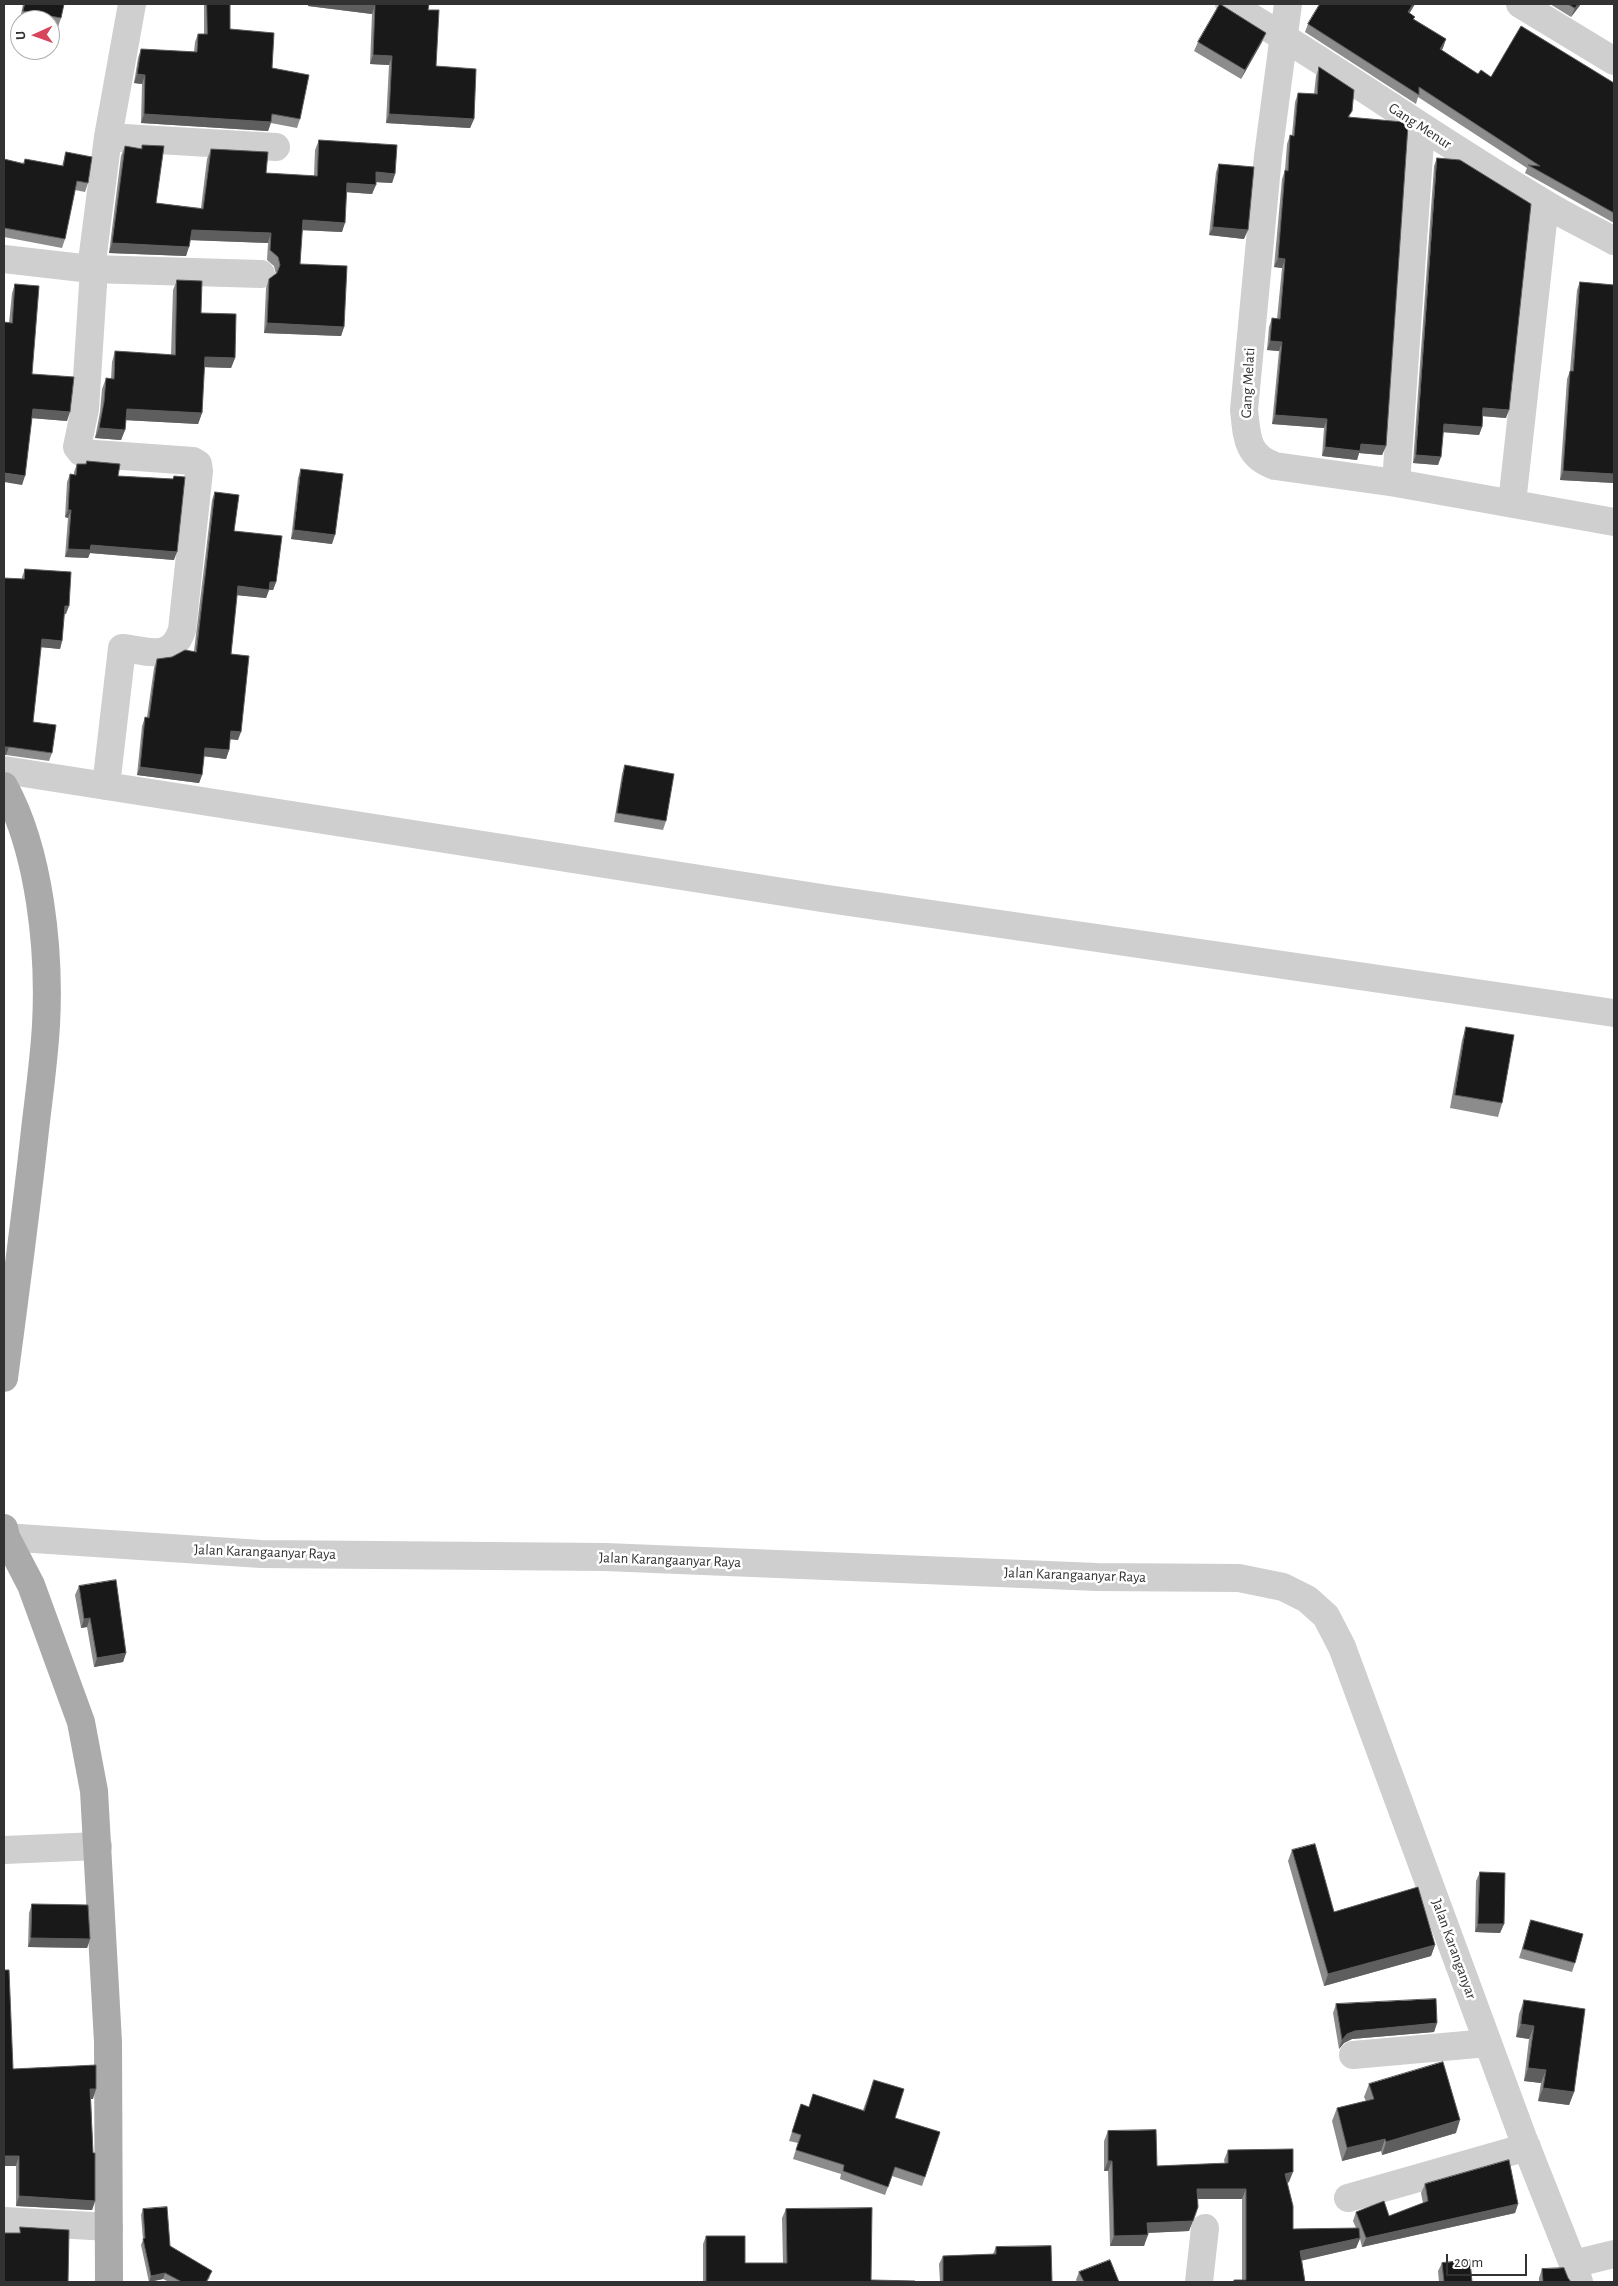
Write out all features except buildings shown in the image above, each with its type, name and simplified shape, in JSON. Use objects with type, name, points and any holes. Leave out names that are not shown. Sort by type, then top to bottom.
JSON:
[{"type":"main road","points":[[4,786],[24,837],[38,885],[46,969],[45,1034],[30,1178],[4,1378]]},
{"type":"main road","points":[[5,1534],[31,1585],[81,1722],[94,1790],[108,2042],[109,2282]]},
{"type":"street","points":[[106,786],[122,648],[162,652],[171,650],[178,644],[182,630],[199,471],[198,464],[193,462],[95,454],[81,452],[77,448],[85,401],[92,269],[108,137],[132,4]]},
{"type":"street","name":"Gang Menur","points":[[1229,4],[1285,37],[1421,127],[1545,204],[1614,241]]},
{"type":"street","name":"Gang Melati","points":[[1288,4],[1268,156],[1244,410],[1247,435],[1253,453],[1269,464],[1396,483],[1614,522]]},
{"type":"street","points":[[1520,4],[1614,61]]},
{"type":"street","points":[[1396,483],[1421,127]]},
{"type":"street","points":[[108,137],[276,148]]},
{"type":"street","points":[[1512,503],[1545,204]]},
{"type":"street","points":[[4,259],[92,269],[262,274]]},
{"type":"street","points":[[4,770],[828,899],[1614,1013]]},
{"type":"street","name":"Jalan Karangaanyar Raya","points":[[5,1534],[261,1554],[605,1557],[1097,1577],[1239,1578],[1283,1587],[1307,1599],[1326,1616]]},
{"type":"street","name":"Jalan Karanganyar","points":[[1326,1616],[1342,1647],[1488,2043],[1576,2273]]},
{"type":"street","points":[[4,1850],[98,1846]]},
{"type":"street","points":[[1353,2054],[1488,2043]]},
{"type":"street","points":[[1348,2198],[1527,2147]]},
{"type":"street","points":[[4,2221],[109,2227]]},
{"type":"street","points":[[1199,2282],[1205,2228]]},
{"type":"street","points":[[1576,2273],[1614,2254]]}]
